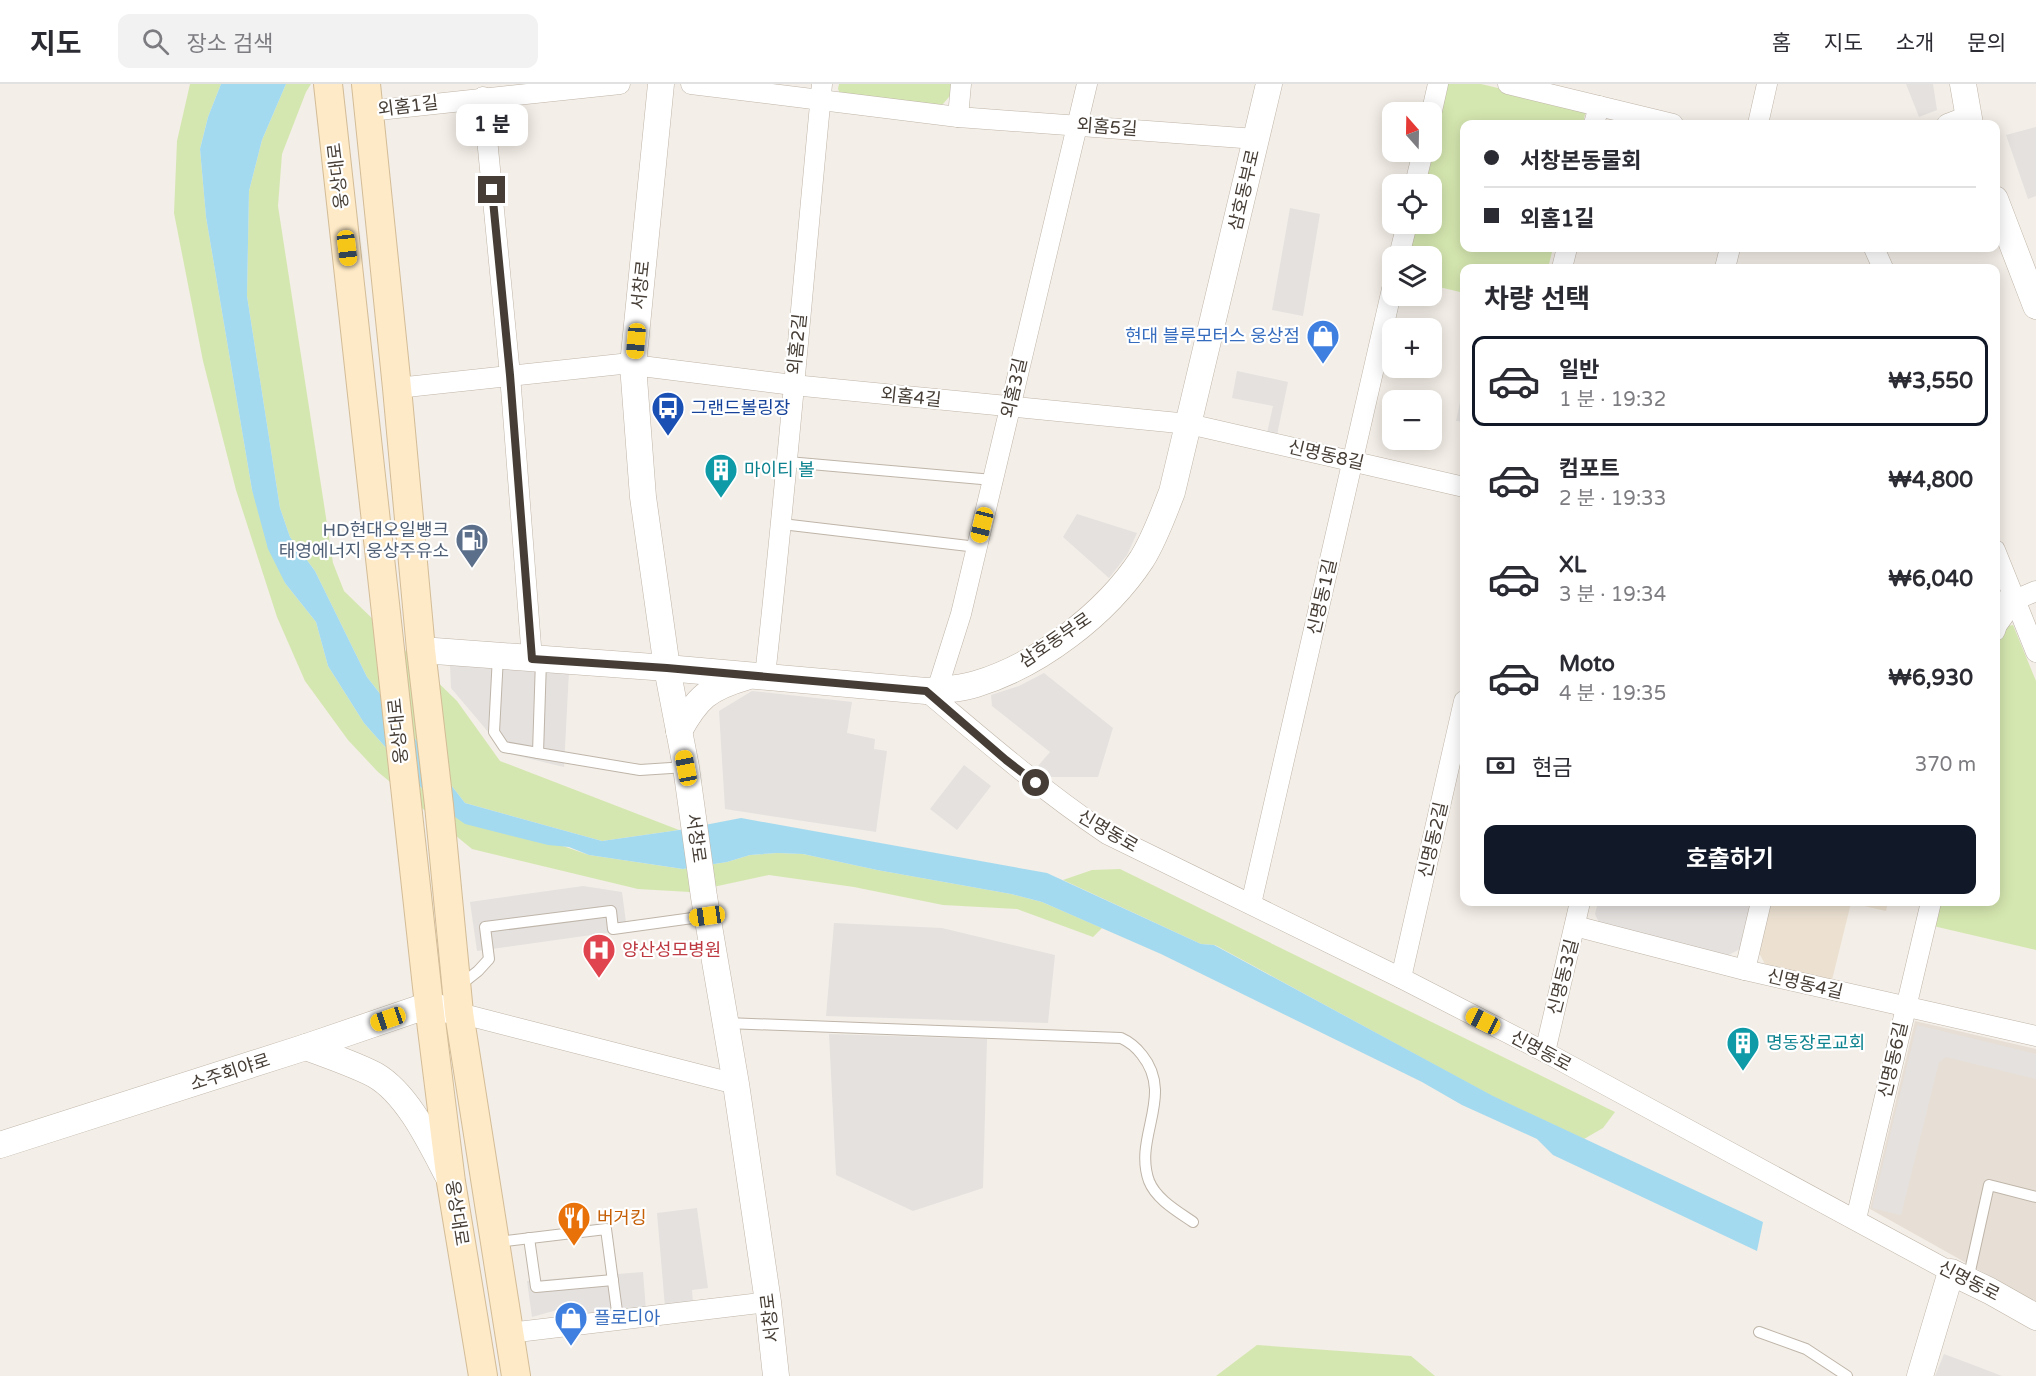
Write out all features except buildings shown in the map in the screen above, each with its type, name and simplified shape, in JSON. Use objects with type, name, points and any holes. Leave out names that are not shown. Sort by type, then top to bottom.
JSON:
[{"type":"main road","name":"웅상대로","points":[[328,84],[429,1005],[452,1182],[483,1376]]},
{"type":"main road","name":"웅상대로","points":[[367,97],[458,1001],[516,1376]]},
{"type":"street","name":"외홈1길","points":[[367,97],[483,97],[620,84]]},
{"type":"street","name":"서창로","points":[[661,84],[633,365],[643,497],[667,668],[736,1084],[768,1302],[776,1376]]},
{"type":"street","name":"외홈5길","points":[[691,84],[821,93],[958,117],[1256,139]]},
{"type":"street","points":[[958,117],[961,84]]},
{"type":"street","name":"외홈3길","points":[[932,691],[961,614],[1087,84]]},
{"type":"street","name":"삼호동부로","points":[[422,660],[498,656],[932,691],[976,684],[1008,671],[1042,653],[1074,631],[1120,588],[1142,559],[1159,528],[1172,492],[1189,424],[1269,84]]},
{"type":"street","points":[[1434,102],[1438,84]]},
{"type":"street","points":[[1508,84],[1596,115],[1639,120]]},
{"type":"street","points":[[1759,120],[1767,84]]},
{"type":"street","points":[[1962,120],[1963,84]]},
{"type":"street","name":"외홈2길","points":[[760,676],[782,524],[821,93]]},
{"type":"street","points":[[483,97],[536,659]]},
{"type":"street","points":[[2000,212],[2036,306]]},
{"type":"street","name":"신명동1길","points":[[1251,904],[1388,306]]},
{"type":"street","name":"외홈4길","points":[[397,388],[621,364],[793,385],[1189,424]]},
{"type":"street","name":"신명동8길","points":[[1189,424],[1460,486]]},
{"type":"street","points":[[2000,562],[2036,651]]},
{"type":"street","points":[[2000,602],[2015,600],[2036,591]]},
{"type":"street","points":[[2000,620],[2015,600]]},
{"type":"street","points":[[679,731],[691,709],[704,696],[718,687],[760,676]]},
{"type":"street","points":[[961,721],[961,702],[966,686]]},
{"type":"street","name":"신명동로","points":[[932,691],[961,721],[1006,760],[1065,806],[1107,834],[1401,978],[1545,1052],[2036,1317]]},
{"type":"street","name":"신명동2길","points":[[1401,978],[1460,719]]},
{"type":"street","name":"신명동3길","points":[[1545,1052],[1580,906]]},
{"type":"street","points":[[1746,970],[1760,906]]},
{"type":"street","name":"신명동6길","points":[[1856,1219],[1930,906]]},
{"type":"street","name":"신명동4길","points":[[1575,926],[1746,970],[2036,1036]]},
{"type":"street","points":[[429,1005],[458,1001],[736,1084]]},
{"type":"street","name":"소주회야로","points":[[0,1145],[429,1005]]},
{"type":"street","points":[[306,1047],[375,1075],[393,1089],[428,1139],[452,1182]]},
{"type":"street","points":[[1920,1376],[1959,1276]]},
{"type":"street","points":[[509,1334],[768,1302]]},
{"type":"lane","points":[[788,462],[993,480]]},
{"type":"lane","points":[[782,524],[977,547]]},
{"type":"lane","points":[[498,656],[494,732],[504,747],[640,770],[686,772]]},
{"type":"lane","points":[[536,659],[538,753]]},
{"type":"lane","points":[[458,1001],[489,959],[485,927],[611,911],[613,929],[705,906]]},
{"type":"lane","points":[[726,1023],[1120,1038],[1130,1042],[1149,1064],[1156,1090],[1145,1151],[1150,1183],[1158,1194],[1192,1222]]},
{"type":"lane","points":[[1959,1276],[1989,1185],[2036,1197]]},
{"type":"lane","points":[[494,1243],[606,1229],[618,1319]]},
{"type":"lane","points":[[529,1238],[536,1287],[613,1280]]},
{"type":"lane","points":[[1759,1332],[1806,1349],[1847,1376]]},
{"type":"shaded area","points":[[1906,84],[1933,84],[1937,110],[1919,117]]},
{"type":"shaded area","points":[[2036,127],[2036,196],[2028,199],[2006,135]]},
{"type":"shaded area","points":[[1290,208],[1320,214],[1303,316],[1272,310]]},
{"type":"shaded area","points":[[1237,371],[1288,382],[1277,435],[1267,433],[1273,406],[1232,398]]},
{"type":"shaded area","points":[[1460,402],[1460,422],[1456,421]]},
{"type":"shaded area","points":[[1077,514],[1137,533],[1127,555],[1109,578],[1063,537]]},
{"type":"shaded area","points":[[450,665],[569,671],[564,767],[506,753],[451,688]]},
{"type":"shaded area","points":[[1044,673],[1113,728],[1098,777],[1049,777],[1038,766],[1050,752],[992,706],[991,695],[1019,686]]},
{"type":"shaded area","points":[[752,691],[852,702],[847,733],[875,739],[874,749],[887,751],[876,832],[725,809],[719,711]]},
{"type":"shaded area","points":[[964,765],[991,786],[957,830],[930,809]]},
{"type":"shaded area","points":[[583,886],[622,892],[627,930],[477,951],[470,902]]},
{"type":"shaded area","points":[[1597,906],[1750,906],[1740,949],[1725,957],[1602,929],[1595,914]]},
{"type":"shaded area","points":[[1770,906],[1850,906],[1832,980],[1765,964],[1759,953]]},
{"type":"shaded area","points":[[1864,906],[1887,906],[1886,911]]},
{"type":"shaded area","points":[[834,923],[942,928],[1055,955],[1048,1023],[826,1016]]},
{"type":"shaded area","points":[[1915,1021],[2036,1049],[2036,1302],[1870,1209]]},
{"type":"shaded area","points":[[1917,1025],[2036,1054],[2036,1079],[1946,1057],[1939,1062],[1901,1215],[1872,1208]]},
{"type":"shaded area","points":[[829,1034],[987,1039],[983,1188],[913,1211],[836,1175]]},
{"type":"shaded area","points":[[697,1208],[708,1288],[692,1290],[693,1303],[665,1307],[657,1213]]},
{"type":"shaded area","points":[[643,1272],[646,1310],[570,1316],[568,1307],[532,1317],[527,1281]]},
{"type":"shaded area","points":[[1944,1354],[1976,1366],[2002,1376],[1935,1376]]},
{"type":"green space","points":[[190,84],[221,84],[208,117],[200,149],[206,217],[252,490],[285,583],[316,622],[328,666],[364,723],[434,802],[589,855],[683,869],[727,862],[750,855],[803,854],[1011,894],[1042,902],[1102,928],[1093,937],[1017,909],[943,905],[854,887],[769,875],[690,892],[638,889],[472,849],[378,772],[348,740],[305,681],[277,617],[236,490],[203,361],[174,213],[177,141]]},
{"type":"green space","points":[[286,84],[311,84],[282,154],[278,206],[333,563],[344,591],[457,701],[500,761],[679,830],[602,841],[465,803],[367,677],[315,571],[290,537],[280,508],[247,296],[249,191],[262,140]]},
{"type":"green space","points":[[839,84],[956,84],[956,89],[942,105],[842,98],[838,89]]},
{"type":"green space","points":[[1447,84],[1481,84],[1586,109],[1584,120],[1460,120],[1460,252],[1552,252],[1549,264],[1460,264],[1460,292],[1442,288],[1442,246],[1408,246],[1412,234],[1442,234],[1442,174],[1425,174],[1428,162],[1442,162],[1442,105]]},
{"type":"green space","points":[[2013,625],[2036,681],[2036,950],[1929,925],[1934,906],[2000,906],[2000,628]]},
{"type":"green space","points":[[1120,869],[1615,1112],[1603,1128],[1584,1139],[1492,1096],[1215,945],[1201,944],[1063,880],[1092,870]]},
{"type":"green space","points":[[1257,1345],[1411,1356],[1435,1376],[1216,1376]]},
{"type":"water","points":[[221,84],[286,84],[262,140],[249,191],[247,296],[280,508],[290,537],[315,571],[367,677],[465,803],[602,841],[741,818],[1047,873],[1201,944],[1214,945],[1493,1096],[1763,1222],[1757,1251],[1553,1155],[1537,1139],[1462,1105],[1422,1082],[1161,954],[1042,902],[803,854],[750,855],[727,862],[683,869],[589,855],[569,847],[548,845],[465,824],[434,802],[364,723],[328,666],[316,622],[285,583],[268,549],[252,490],[206,217],[200,149],[208,117]]},
{"type":"place","name":"현대 블루모터스 웅상점","points":[[1323,365]]},
{"type":"place","name":"그랜드볼링장","points":[[668,437]]},
{"type":"place","name":"마이티 볼","points":[[721,499]]},
{"type":"place","name":"HD현대오일뱅크 태영에너지 웅상주유소","points":[[472,569]]},
{"type":"place","name":"양산성모병원","points":[[599,979]]},
{"type":"place","name":"명동장로교회","points":[[1743,1072]]},
{"type":"place","name":"버거킹","points":[[574,1247]]},
{"type":"place","name":"플로디아","points":[[571,1347]]},
{"type":"route","points":[[492,190],[510,375],[532,659],[667,668],[926,691],[1036,783]]}]
